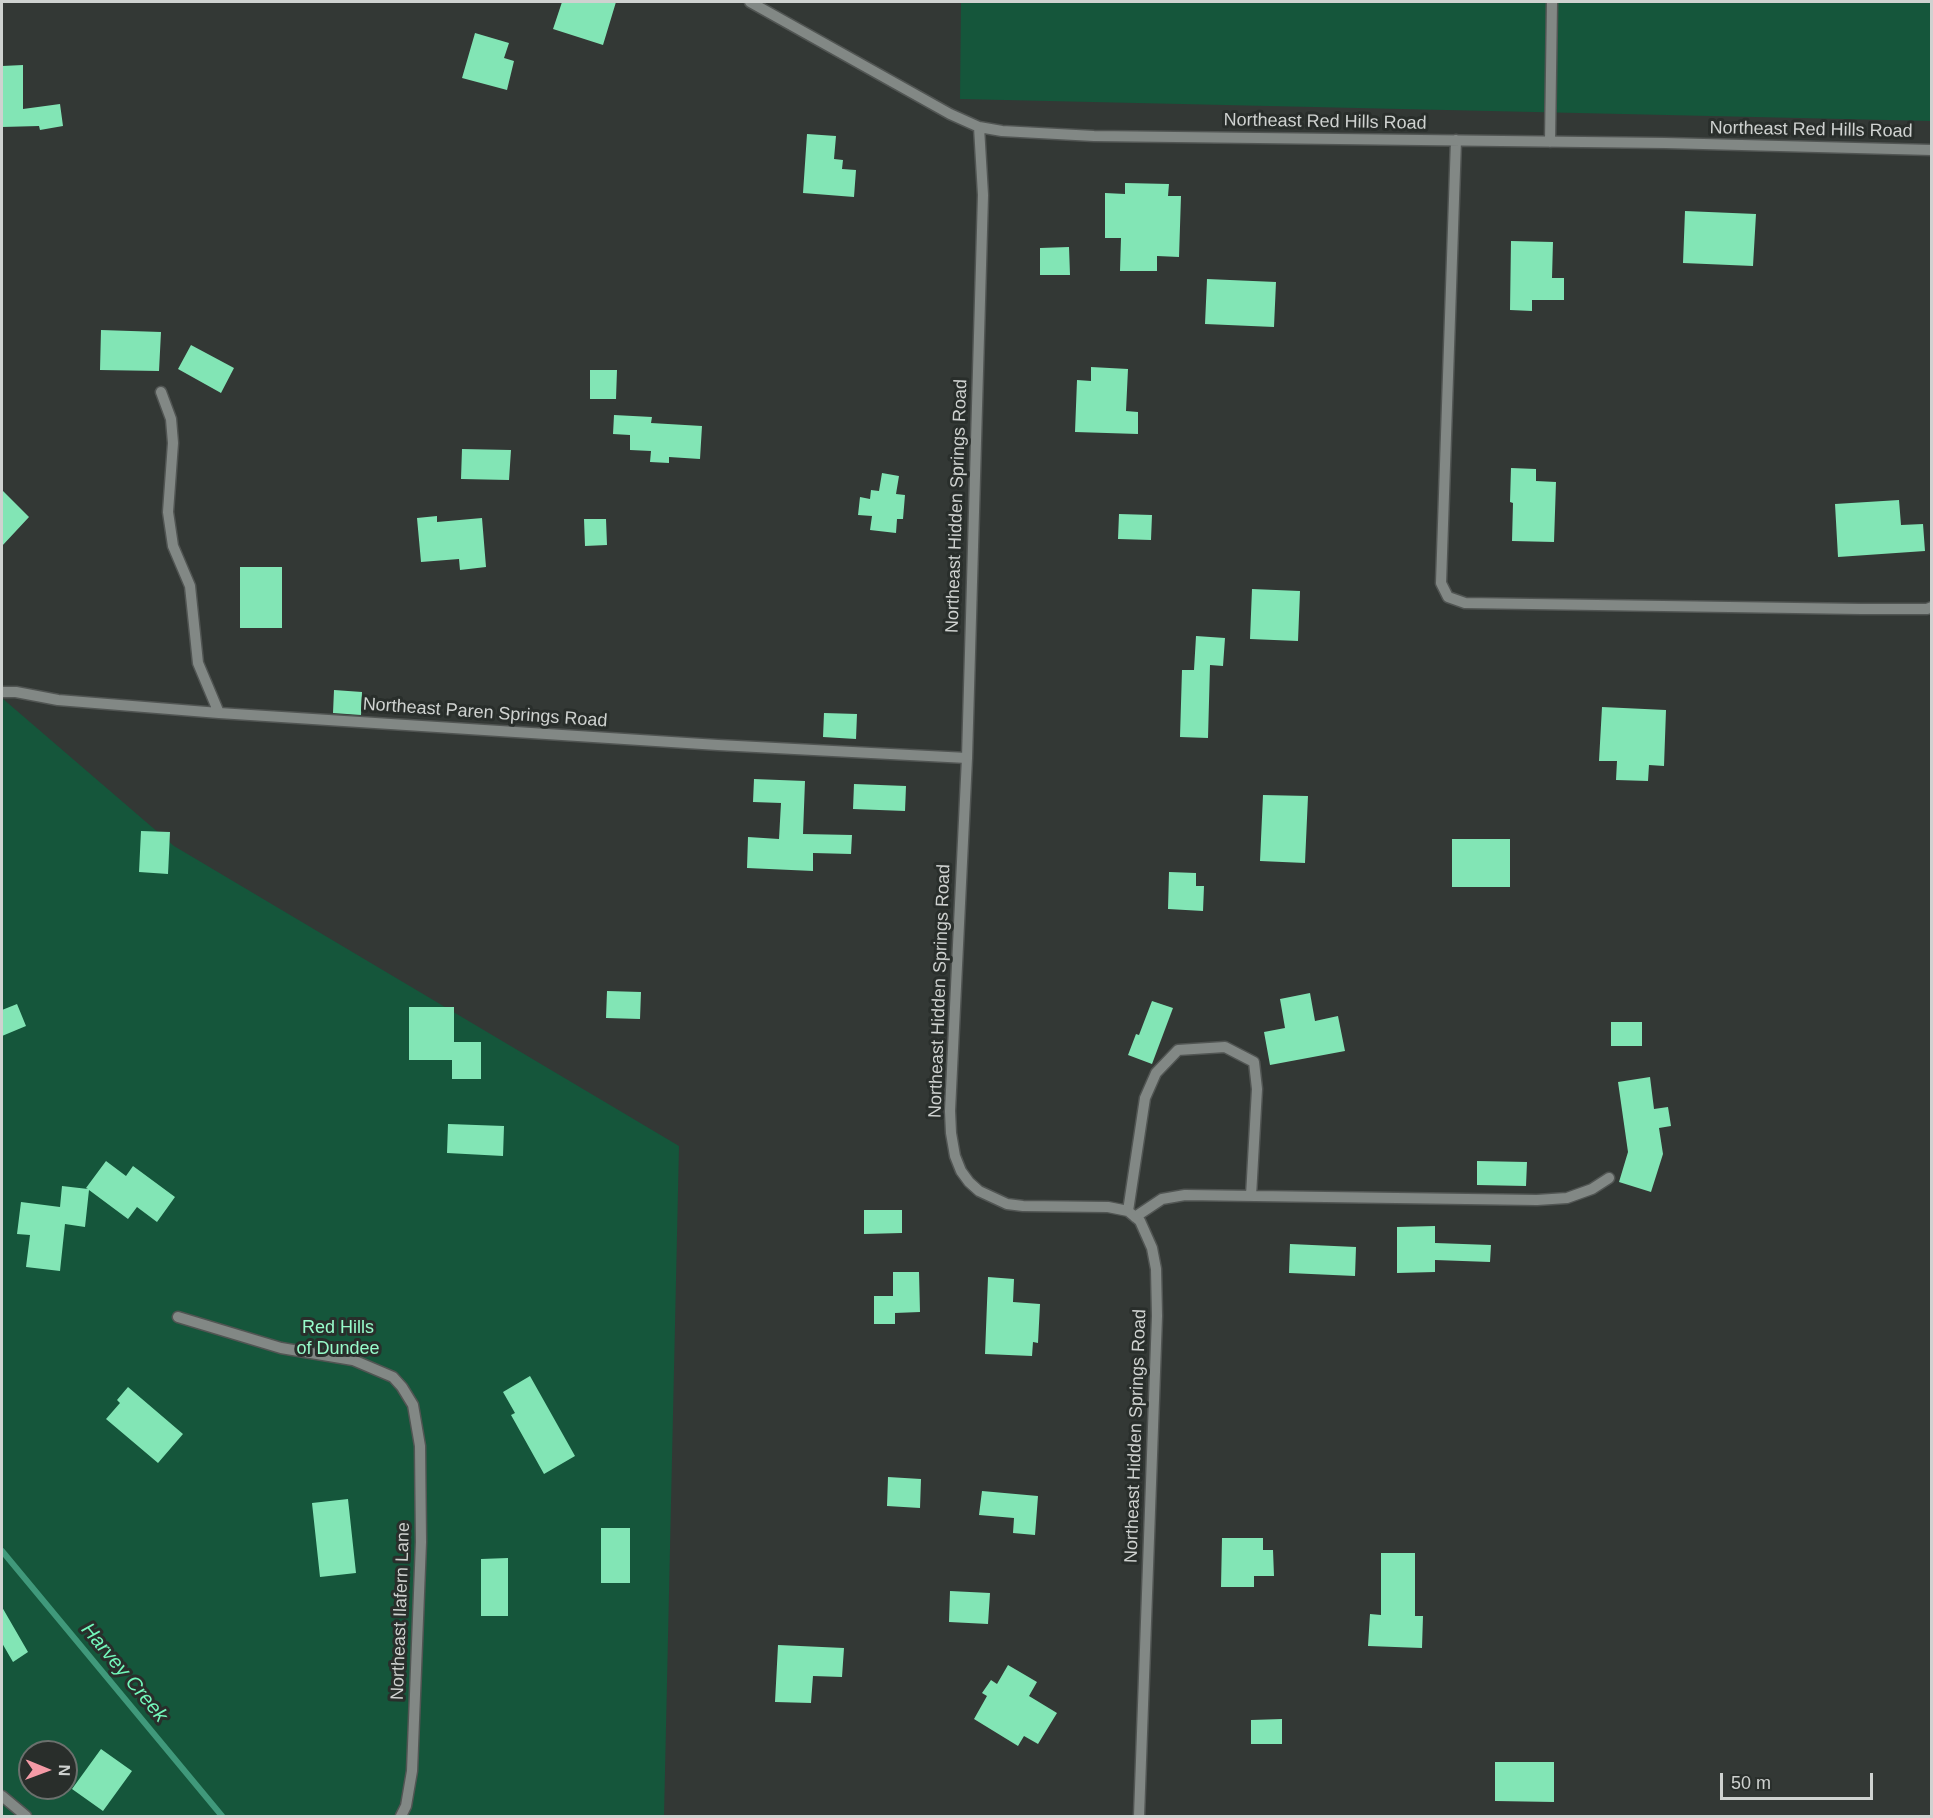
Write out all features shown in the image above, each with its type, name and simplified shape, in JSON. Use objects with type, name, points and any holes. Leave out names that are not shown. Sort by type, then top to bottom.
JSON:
[{"type":"street","name":"Northeast Red Hills Road","points":[[750,2],[950,114],[979,127],[1030,134],[1932,150]]},
{"type":"street","points":[[1550,142],[1552,2]]},
{"type":"street","name":"Northeast Hidden Springs Road","points":[[979,127],[983,195],[967,758],[950,1111],[955,1156],[961,1171],[969,1182],[993,1198],[1007,1203],[1023,1206],[1108,1208],[1132,1214],[1147,1232],[1152,1248],[1156,1269],[1157,1307],[1139,1816]]},
{"type":"street","points":[[1456,140],[1441,583],[1448,597],[1465,603],[1932,608]]},
{"type":"street","points":[[161,392],[171,419],[173,444],[168,512],[173,546],[190,586],[198,663],[219,713]]},
{"type":"street","name":"Northeast Paren Springs Road","points":[[2,692],[16,692],[58,700],[219,713],[718,745],[967,758]]},
{"type":"street","points":[[1132,1214],[1145,1098],[1156,1073],[1178,1050],[1225,1047],[1254,1062],[1257,1089],[1251,1196]]},
{"type":"street","points":[[1132,1214],[1162,1198],[1185,1195],[1537,1200],[1567,1198],[1592,1190],[1609,1178]]},
{"type":"street","name":"Northeast Ilafern Lane","points":[[178,1317],[281,1348],[353,1360],[393,1377],[413,1405],[420,1446],[421,1542],[412,1771],[406,1806],[401,1816]]},
{"type":"street","points":[[2,1796],[26,1816]]},
{"type":"green space","points":[[961,2],[1931,2],[1931,121],[960,99]]},
{"type":"green space","name":"Red Hills of Dundee","points":[[2,698],[174,846],[679,1146],[664,1816],[2,1816]]},
{"type":"building","points":[[562,2],[616,2],[603,45],[553,29]]},
{"type":"building","points":[[475,33],[509,43],[504,58],[514,61],[507,90],[462,78]]},
{"type":"building","points":[[23,65],[23,109],[60,104],[63,126],[40,130],[39,126],[2,127],[2,66]]},
{"type":"building","points":[[807,134],[836,136],[834,159],[843,160],[842,169],[856,170],[854,197],[803,193]]},
{"type":"building","points":[[1125,183],[1169,184],[1168,196],[1181,196],[1179,257],[1157,256],[1157,271],[1120,271],[1121,238],[1105,238],[1105,193],[1125,194]]},
{"type":"building","points":[[1685,211],[1756,214],[1753,266],[1683,263]]},
{"type":"building","points":[[1511,241],[1553,242],[1552,278],[1564,278],[1564,300],[1532,300],[1532,311],[1510,310]]},
{"type":"building","points":[[1069,247],[1070,275],[1040,275],[1040,248]]},
{"type":"building","points":[[1207,279],[1276,282],[1274,327],[1205,324]]},
{"type":"building","points":[[101,330],[161,332],[159,371],[100,370]]},
{"type":"building","points":[[191,345],[234,368],[221,393],[178,369]]},
{"type":"building","points":[[1091,367],[1128,369],[1126,411],[1138,412],[1138,434],[1075,432],[1077,380],[1091,381]]},
{"type":"building","points":[[590,370],[617,370],[616,399],[590,399]]},
{"type":"building","points":[[614,415],[652,417],[651,423],[702,426],[700,459],[669,457],[669,463],[650,462],[651,451],[630,450],[630,435],[613,434]]},
{"type":"building","points":[[462,449],[511,450],[509,480],[461,479]]},
{"type":"building","points":[[1511,468],[1536,469],[1536,481],[1556,482],[1554,542],[1512,541]]},
{"type":"building","points":[[882,473],[899,476],[896,494],[905,495],[903,519],[897,519],[896,533],[870,530],[872,516],[858,515],[860,497],[870,499],[871,490],[879,491]]},
{"type":"building","points":[[2,490],[29,517],[2,546]]},
{"type":"building","points":[[1899,500],[1901,525],[1923,524],[1925,551],[1838,557],[1835,504]]},
{"type":"building","points":[[1119,514],[1152,515],[1151,540],[1118,539]]},
{"type":"building","points":[[437,516],[437,522],[482,518],[486,567],[460,570],[459,559],[421,562],[417,518]]},
{"type":"building","points":[[584,519],[606,519],[607,545],[585,546]]},
{"type":"building","points":[[240,567],[282,567],[282,628],[240,628]]},
{"type":"building","points":[[1252,589],[1300,591],[1298,641],[1250,639]]},
{"type":"building","points":[[1196,636],[1225,638],[1223,666],[1210,665],[1208,738],[1180,737],[1182,670],[1194,670]]},
{"type":"building","points":[[334,690],[362,692],[361,715],[333,713]]},
{"type":"building","points":[[1602,707],[1666,710],[1664,766],[1649,765],[1648,781],[1616,780],[1617,761],[1599,761]]},
{"type":"building","points":[[824,713],[857,714],[856,739],[823,737]]},
{"type":"building","points":[[754,779],[805,781],[803,834],[852,835],[851,854],[813,853],[813,871],[747,868],[748,837],[779,839],[781,803],[753,802]]},
{"type":"building","points":[[854,784],[906,786],[905,811],[853,809]]},
{"type":"building","points":[[1263,795],[1308,796],[1305,863],[1260,861]]},
{"type":"building","points":[[141,831],[170,832],[168,874],[139,872]]},
{"type":"building","points":[[1452,839],[1510,839],[1510,887],[1452,887]]},
{"type":"building","points":[[1169,872],[1196,873],[1196,886],[1204,886],[1203,911],[1168,909]]},
{"type":"building","points":[[607,991],[641,992],[640,1019],[606,1018]]},
{"type":"building","points":[[1310,993],[1315,1021],[1338,1016],[1345,1051],[1270,1065],[1264,1032],[1285,1028],[1280,999]]},
{"type":"building","points":[[1152,1001],[1173,1008],[1152,1064],[1128,1055],[1136,1034],[1139,1035]]},
{"type":"building","points":[[17,1004],[26,1026],[2,1036],[2,1010]]},
{"type":"building","points":[[409,1007],[454,1007],[454,1042],[481,1042],[481,1079],[452,1079],[452,1060],[409,1060]]},
{"type":"building","points":[[1611,1022],[1642,1022],[1642,1046],[1611,1046]]},
{"type":"building","points":[[1650,1077],[1654,1109],[1668,1107],[1671,1126],[1659,1128],[1663,1154],[1651,1192],[1619,1182],[1628,1152],[1618,1082]]},
{"type":"building","points":[[448,1124],[504,1126],[503,1156],[447,1153]]},
{"type":"building","points":[[106,1161],[126,1176],[133,1166],[175,1197],[157,1222],[137,1207],[128,1219],[89,1190],[85,1227],[65,1224],[60,1271],[26,1267],[30,1235],[17,1234],[21,1202],[60,1207],[62,1186],[88,1189],[86,1188]]},
{"type":"building","points":[[1477,1161],[1527,1162],[1526,1186],[1477,1185]]},
{"type":"building","points":[[864,1210],[902,1210],[902,1233],[864,1234]]},
{"type":"building","points":[[1435,1226],[1435,1243],[1491,1245],[1490,1262],[1435,1260],[1435,1272],[1397,1273],[1397,1227]]},
{"type":"building","points":[[1290,1244],[1356,1247],[1355,1276],[1289,1273]]},
{"type":"building","points":[[893,1272],[919,1272],[920,1312],[895,1313],[895,1324],[874,1324],[874,1296],[893,1296]]},
{"type":"building","points":[[988,1277],[1014,1279],[1013,1302],[1040,1304],[1038,1343],[1033,1342],[1032,1356],[985,1354]]},
{"type":"building","points":[[530,1376],[575,1456],[544,1474],[511,1415],[515,1413],[503,1392]]},
{"type":"building","points":[[128,1387],[183,1434],[158,1463],[106,1419],[120,1403],[117,1400]]},
{"type":"building","points":[[888,1477],[921,1479],[920,1508],[887,1506]]},
{"type":"building","points":[[982,1491],[1038,1496],[1035,1535],[1013,1533],[1014,1518],[979,1515]]},
{"type":"building","points":[[348,1499],[356,1573],[320,1577],[312,1503]]},
{"type":"building","points":[[601,1528],[630,1528],[630,1583],[601,1583]]},
{"type":"building","points":[[1222,1538],[1263,1538],[1263,1550],[1273,1550],[1274,1576],[1254,1576],[1254,1587],[1221,1587]]},
{"type":"building","points":[[1381,1553],[1415,1553],[1415,1616],[1423,1616],[1422,1648],[1368,1646],[1370,1614],[1381,1615]]},
{"type":"building","points":[[508,1558],[508,1616],[481,1616],[481,1559]]},
{"type":"building","points":[[950,1591],[990,1593],[988,1624],[949,1622]]},
{"type":"building","points":[[2,1607],[28,1652],[13,1662],[2,1643]]},
{"type":"building","points":[[778,1645],[844,1648],[842,1677],[813,1676],[811,1703],[775,1702]]},
{"type":"building","points":[[1008,1665],[1037,1682],[1029,1696],[1057,1713],[1038,1744],[1024,1736],[1018,1746],[974,1719],[987,1696],[982,1693],[991,1680],[997,1684]]},
{"type":"building","points":[[1282,1719],[1282,1744],[1251,1744],[1251,1720]]},
{"type":"building","points":[[101,1749],[132,1771],[103,1811],[78,1793],[78,1781]]},
{"type":"building","points":[[1495,1762],[1554,1762],[1554,1802],[1495,1801]]},
{"type":"waterway","name":"Harvey Creek","points":[[2,1551],[222,1816]]}]
